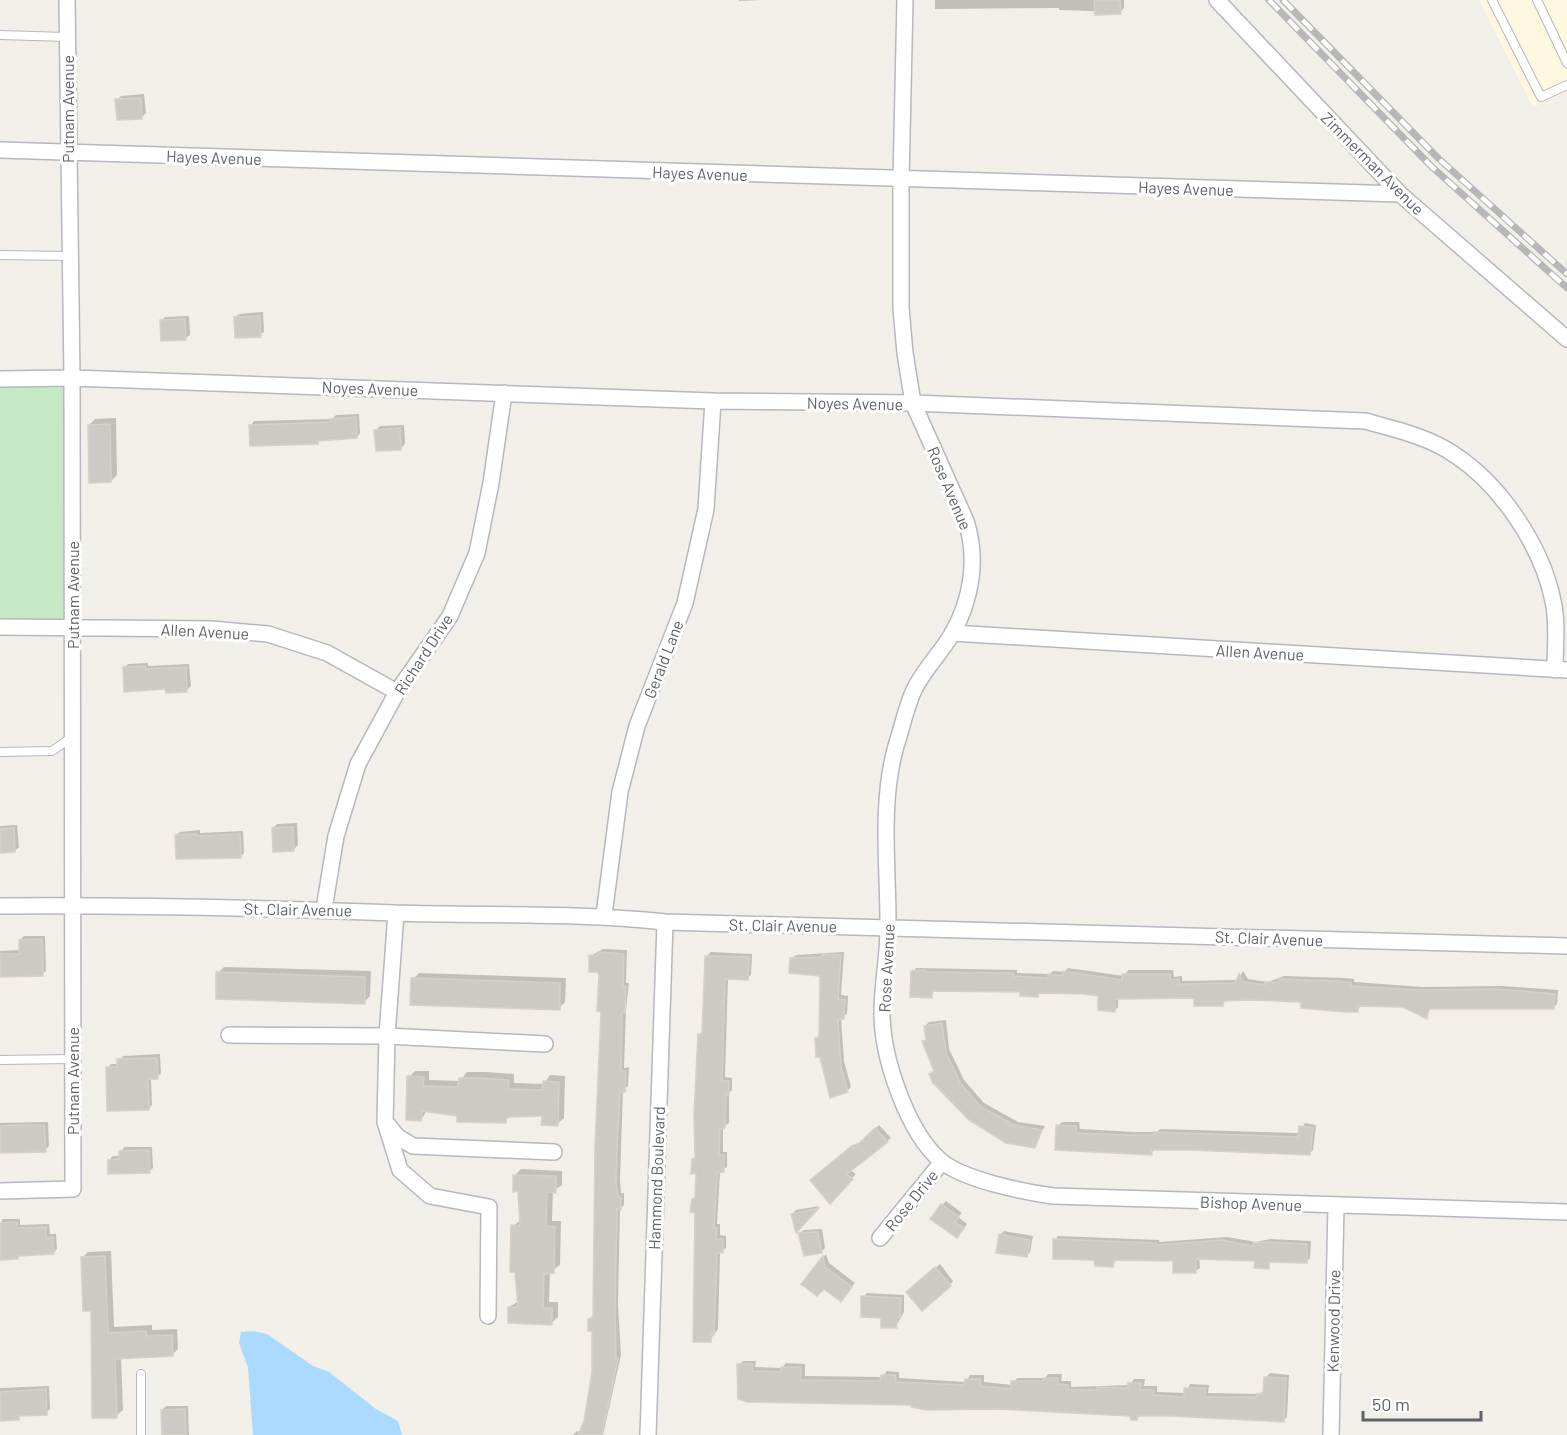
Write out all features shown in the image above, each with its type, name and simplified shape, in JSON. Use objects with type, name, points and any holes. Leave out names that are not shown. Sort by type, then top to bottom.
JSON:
[{"type":"street","name":"Putnam Avenue","points":[[0,1191],[73,1189],[72,378],[67,152],[67,0]]},
{"type":"street","name":"Rose Avenue","points":[[905,0],[901,180],[902,308],[905,353],[913,403],[972,540],[974,565],[968,593],[952,633],[930,661],[914,691],[895,750],[887,810],[888,927],[882,1014],[887,1057],[913,1124],[942,1162]]},
{"type":"street","name":"Zimmerman Avenue","points":[[1217,0],[1400,194],[1567,339]]},
{"type":"street","name":"Hayes Avenue","points":[[0,150],[1400,194]]},
{"type":"street","name":"Noyes Avenue","points":[[0,379],[72,378],[713,401],[913,403],[1365,421],[1413,435],[1455,454],[1491,487],[1530,536],[1554,602],[1561,670]]},
{"type":"street","name":"Richard Drive","points":[[324,909],[336,836],[358,765],[397,692],[450,616],[477,553],[491,483],[504,393]]},
{"type":"street","name":"Gerald Lane","points":[[604,915],[620,792],[634,737],[684,603],[706,509],[713,401]]},
{"type":"street","name":"Allen Avenue","points":[[0,627],[211,629],[268,634],[327,653],[397,692]]},
{"type":"street","name":"Allen Avenue","points":[[952,633],[1561,670]]},
{"type":"street","name":"St. Clair Avenue","points":[[0,906],[72,905],[324,909],[396,913],[604,915],[664,922],[1567,946]]},
{"type":"street","points":[[396,913],[387,1036],[385,1122],[400,1170],[430,1196],[489,1208],[488,1316]]},
{"type":"street","name":"Hammond Boulevard","points":[[648,1435],[664,922]]},
{"type":"street","points":[[229,1035],[387,1036],[544,1044]]},
{"type":"street","points":[[385,1122],[398,1137],[413,1146],[554,1152]]},
{"type":"street","name":"Bishop Avenue","points":[[942,1162],[1012,1190],[1053,1196],[1567,1212]]},
{"type":"street","name":"Rose Drive","points":[[880,1238],[942,1162]]},
{"type":"street","name":"Kenwood Drive","points":[[1331,1435],[1336,1206]]},
{"type":"lane","points":[[1492,0],[1541,97],[1567,85]]},
{"type":"lane","points":[[1537,0],[1567,63]]},
{"type":"lane","points":[[0,35],[67,37]]},
{"type":"lane","points":[[0,255],[69,256]]},
{"type":"lane","points":[[0,752],[52,751],[72,737]]},
{"type":"lane","points":[[0,1060],[72,1059]]},
{"type":"lane","points":[[141,1374],[141,1435]]},
{"type":"shaded area","points":[[1479,0],[1567,0],[1567,91],[1533,107]]},
{"type":"green space","points":[[72,378],[72,627],[0,627],[0,379]]},
{"type":"water","points":[[254,1331],[267,1334],[313,1366],[329,1372],[376,1409],[398,1421],[402,1435],[253,1435],[248,1367],[239,1343],[241,1332]]},
{"type":"building","points":[[1094,0],[1120,0],[1121,14],[1095,15]]},
{"type":"building","points":[[141,98],[142,119],[117,120],[115,99]]},
{"type":"building","points":[[260,316],[261,337],[235,338],[234,317]]},
{"type":"building","points":[[185,319],[186,340],[161,341],[160,320]]},
{"type":"building","points":[[356,417],[357,438],[318,441],[318,444],[250,446],[249,425],[330,422],[330,419]]},
{"type":"building","points":[[110,424],[111,482],[89,483],[88,425]]},
{"type":"building","points":[[400,428],[401,450],[376,451],[374,430]]},
{"type":"building","points":[[145,666],[145,669],[186,667],[187,692],[166,693],[165,689],[124,692],[123,667]]},
{"type":"building","points":[[293,827],[294,851],[273,852],[272,828]]},
{"type":"building","points":[[14,828],[15,852],[0,853],[0,829]]},
{"type":"building","points":[[197,834],[197,836],[240,834],[241,858],[176,859],[175,835]]},
{"type":"building","points":[[42,939],[43,976],[0,977],[0,954],[19,954],[19,940]]},
{"type":"building","points":[[598,952],[624,954],[623,986],[626,986],[625,1013],[622,1013],[621,1071],[626,1071],[625,1092],[620,1092],[616,1184],[618,1196],[621,1197],[621,1210],[617,1209],[615,1309],[616,1358],[618,1358],[602,1435],[578,1435],[584,1421],[592,1372],[592,1331],[588,1331],[588,1319],[593,1318],[595,1147],[601,1012],[597,1011],[599,975],[597,972],[589,972],[589,955],[598,956]]},
{"type":"building","points":[[822,954],[841,955],[838,999],[845,1000],[844,1019],[838,1020],[841,1066],[848,1092],[830,1098],[820,1057],[816,1057],[815,1038],[819,1038],[820,976],[789,973],[790,958],[822,957]]},
{"type":"building","points":[[705,956],[749,957],[748,980],[725,979],[722,1081],[729,1081],[729,1095],[726,1095],[725,1128],[720,1129],[719,1155],[724,1155],[724,1172],[717,1173],[714,1228],[717,1228],[716,1239],[723,1239],[723,1253],[717,1253],[714,1334],[711,1333],[711,1342],[693,1342],[695,1213],[690,1212],[692,1199],[695,1198],[696,1173],[691,1174],[692,1159],[695,1159],[694,1114],[698,1034],[702,1034]]},
{"type":"building","points":[[926,970],[927,972],[1014,973],[1013,976],[1048,978],[1048,974],[1062,976],[1063,971],[1122,980],[1122,974],[1170,974],[1170,980],[1179,979],[1179,984],[1235,983],[1239,974],[1244,982],[1265,985],[1265,982],[1279,982],[1279,979],[1339,981],[1351,983],[1351,986],[1418,990],[1497,989],[1555,994],[1554,1009],[1428,1009],[1427,1019],[1403,1007],[1358,1006],[1358,1012],[1345,1012],[1301,1008],[1301,1002],[1250,1000],[1223,1001],[1223,1006],[1194,1006],[1194,998],[1115,999],[1115,1012],[1098,1010],[1098,996],[1084,994],[1038,993],[1038,997],[1020,996],[1020,992],[932,991],[932,998],[910,997],[911,971]]},
{"type":"building","points":[[216,972],[365,977],[365,1004],[216,999]]},
{"type":"building","points":[[411,978],[560,983],[560,1010],[410,1005]]},
{"type":"building","points":[[942,1023],[946,1053],[961,1084],[981,1107],[1014,1125],[1042,1130],[1035,1148],[1006,1143],[969,1120],[933,1083],[929,1074],[934,1071],[922,1041],[926,1041],[924,1026]]},
{"type":"building","points":[[157,1058],[158,1079],[148,1079],[149,1110],[107,1111],[106,1067],[117,1067],[117,1059]]},
{"type":"building","points":[[407,1076],[424,1077],[423,1086],[458,1087],[459,1078],[479,1078],[509,1080],[508,1089],[542,1090],[543,1081],[559,1082],[558,1126],[541,1125],[542,1116],[506,1117],[506,1123],[457,1122],[457,1116],[422,1111],[421,1121],[406,1120]]},
{"type":"building","points":[[44,1125],[46,1152],[0,1153],[0,1126]]},
{"type":"building","points":[[1056,1125],[1076,1126],[1076,1133],[1155,1135],[1154,1132],[1298,1137],[1299,1126],[1313,1128],[1310,1155],[1151,1150],[1152,1155],[1055,1150]]},
{"type":"building","points":[[875,1128],[888,1142],[847,1174],[853,1179],[830,1204],[810,1180],[853,1145],[854,1148]]},
{"type":"building","points":[[149,1150],[150,1173],[108,1174],[108,1160],[119,1159],[119,1151]]},
{"type":"building","points":[[513,1175],[556,1176],[556,1193],[547,1192],[546,1226],[555,1227],[554,1273],[544,1274],[543,1308],[552,1308],[552,1325],[508,1323],[508,1307],[518,1307],[515,1272],[510,1272],[511,1225],[520,1226],[518,1191],[513,1192]]},
{"type":"building","points":[[941,1204],[959,1217],[955,1222],[964,1228],[957,1238],[930,1219]]},
{"type":"building","points":[[819,1208],[796,1233],[791,1214]]},
{"type":"building","points":[[17,1222],[17,1228],[46,1227],[46,1238],[53,1237],[54,1254],[18,1256],[18,1259],[0,1260],[0,1223]]},
{"type":"building","points":[[818,1232],[822,1253],[804,1256],[798,1233]]},
{"type":"building","points":[[999,1234],[1030,1240],[1027,1257],[996,1253]]},
{"type":"building","points":[[1053,1239],[1156,1243],[1156,1245],[1222,1240],[1253,1246],[1253,1243],[1266,1242],[1307,1244],[1307,1263],[1269,1262],[1269,1269],[1254,1268],[1255,1261],[1196,1259],[1196,1273],[1173,1273],[1173,1261],[1113,1260],[1113,1267],[1095,1266],[1094,1260],[1053,1259]]},
{"type":"building","points":[[105,1256],[108,1333],[146,1331],[147,1336],[172,1335],[173,1356],[115,1359],[117,1418],[92,1418],[91,1311],[83,1311],[81,1257]]},
{"type":"building","points":[[823,1256],[825,1267],[852,1287],[841,1302],[824,1289],[817,1296],[801,1284]]},
{"type":"building","points":[[935,1267],[951,1286],[922,1311],[906,1292]]},
{"type":"building","points":[[861,1296],[901,1298],[900,1318],[896,1318],[897,1328],[881,1328],[881,1318],[861,1317]]},
{"type":"building","points":[[737,1364],[753,1364],[752,1371],[781,1372],[781,1367],[801,1367],[801,1380],[880,1381],[881,1375],[895,1375],[896,1382],[964,1385],[965,1379],[980,1379],[981,1386],[1011,1389],[1011,1381],[1043,1381],[1043,1378],[1058,1378],[1058,1384],[1068,1385],[1068,1390],[1098,1390],[1097,1387],[1128,1388],[1128,1383],[1141,1383],[1140,1390],[1154,1390],[1154,1395],[1184,1397],[1184,1388],[1205,1388],[1205,1397],[1257,1397],[1257,1394],[1263,1394],[1264,1377],[1286,1378],[1284,1422],[1171,1416],[1137,1416],[1137,1420],[1131,1420],[1130,1416],[997,1409],[926,1410],[911,1407],[911,1405],[747,1402],[738,1399]]},
{"type":"building","points":[[46,1389],[47,1415],[19,1416],[19,1420],[0,1421],[0,1392]]},
{"type":"building","points":[[185,1409],[186,1435],[162,1435],[161,1410]]},
{"type":"railway","points":[[1269,0],[1432,167],[1567,288]]},
{"type":"railway","points":[[1283,0],[1439,159],[1567,274]]}]
